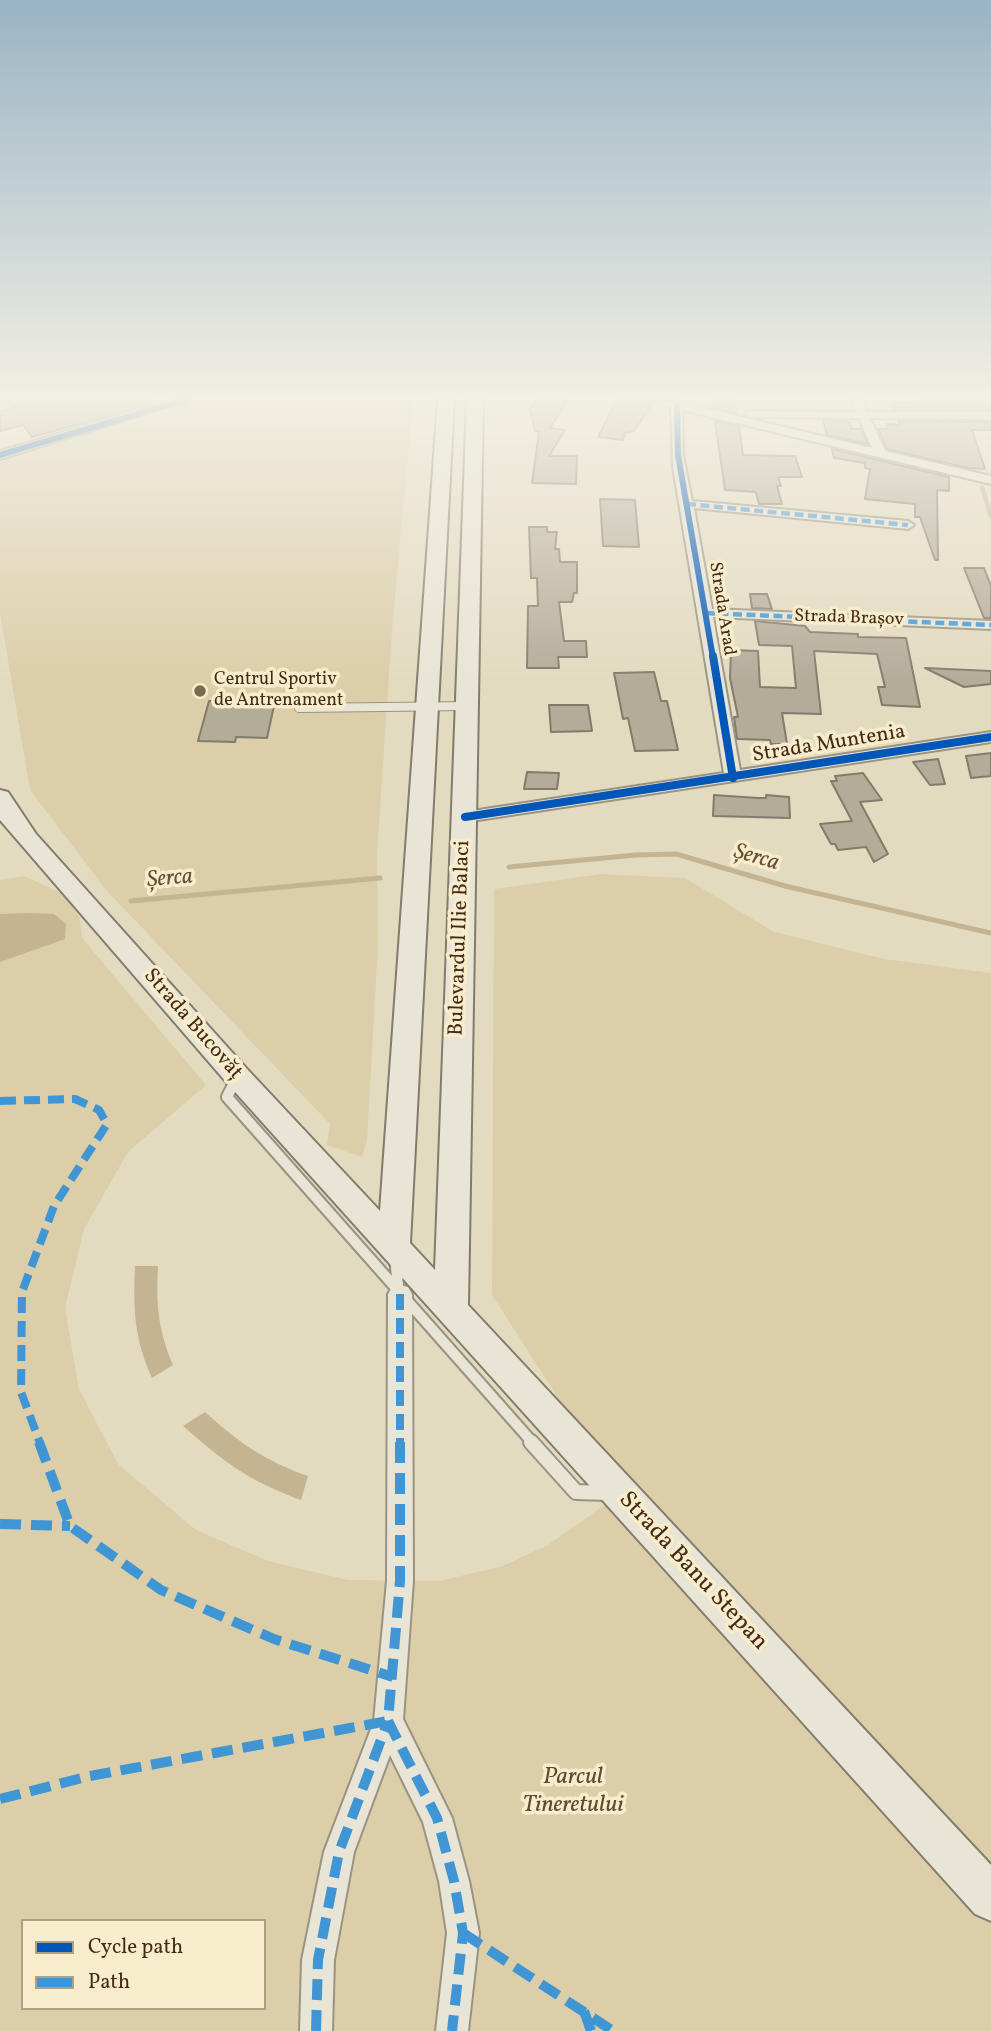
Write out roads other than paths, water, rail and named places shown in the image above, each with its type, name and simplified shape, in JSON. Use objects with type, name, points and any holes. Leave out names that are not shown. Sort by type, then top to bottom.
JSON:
[{"type":"main road","points":[[394,1245],[441,495]]},
{"type":"main road","name":"Bulevardul Ilie Balaci","points":[[451,1308],[473,495]]},
{"type":"main road","name":"Strada Bucovăț","points":[[0,797],[10,817],[27,839],[237,1076],[394,1245]]},
{"type":"main road","name":"Strada Banu Stepan","points":[[394,1245],[991,1898]]},
{"type":"street","name":"Strada Arad","points":[[685,495],[733,778]]},
{"type":"street","points":[[687,504],[908,525]]},
{"type":"street","name":"Strada Brașov","points":[[706,613],[991,625]]},
{"type":"street","name":"Strada Muntenia","points":[[465,817],[991,737]]},
{"type":"street","points":[[316,2031],[318,1959],[339,1852],[387,1721],[400,1581],[400,1294]]},
{"type":"street","points":[[387,1721],[437,1818],[454,1881],[463,1933],[452,2031]]},
{"type":"lane","points":[[299,708],[468,706]]},
{"type":"lane","points":[[237,1076],[227,1097],[576,1492],[620,1494]]},
{"type":"lane","points":[[394,1245],[400,1294]]},
{"type":"waterway","points":[[984,495],[991,516]]},
{"type":"waterway","name":"Șerca","points":[[509,867],[636,855],[676,854],[785,886],[991,933]]},
{"type":"waterway","name":"Șerca","points":[[131,901],[380,878]]},
{"type":"place","name":"Centrul Sportiv de Antrenament","points":[[200,691]]},
{"type":"park label","name":"Parcul Tineretului","points":[[573,1793]]}]
